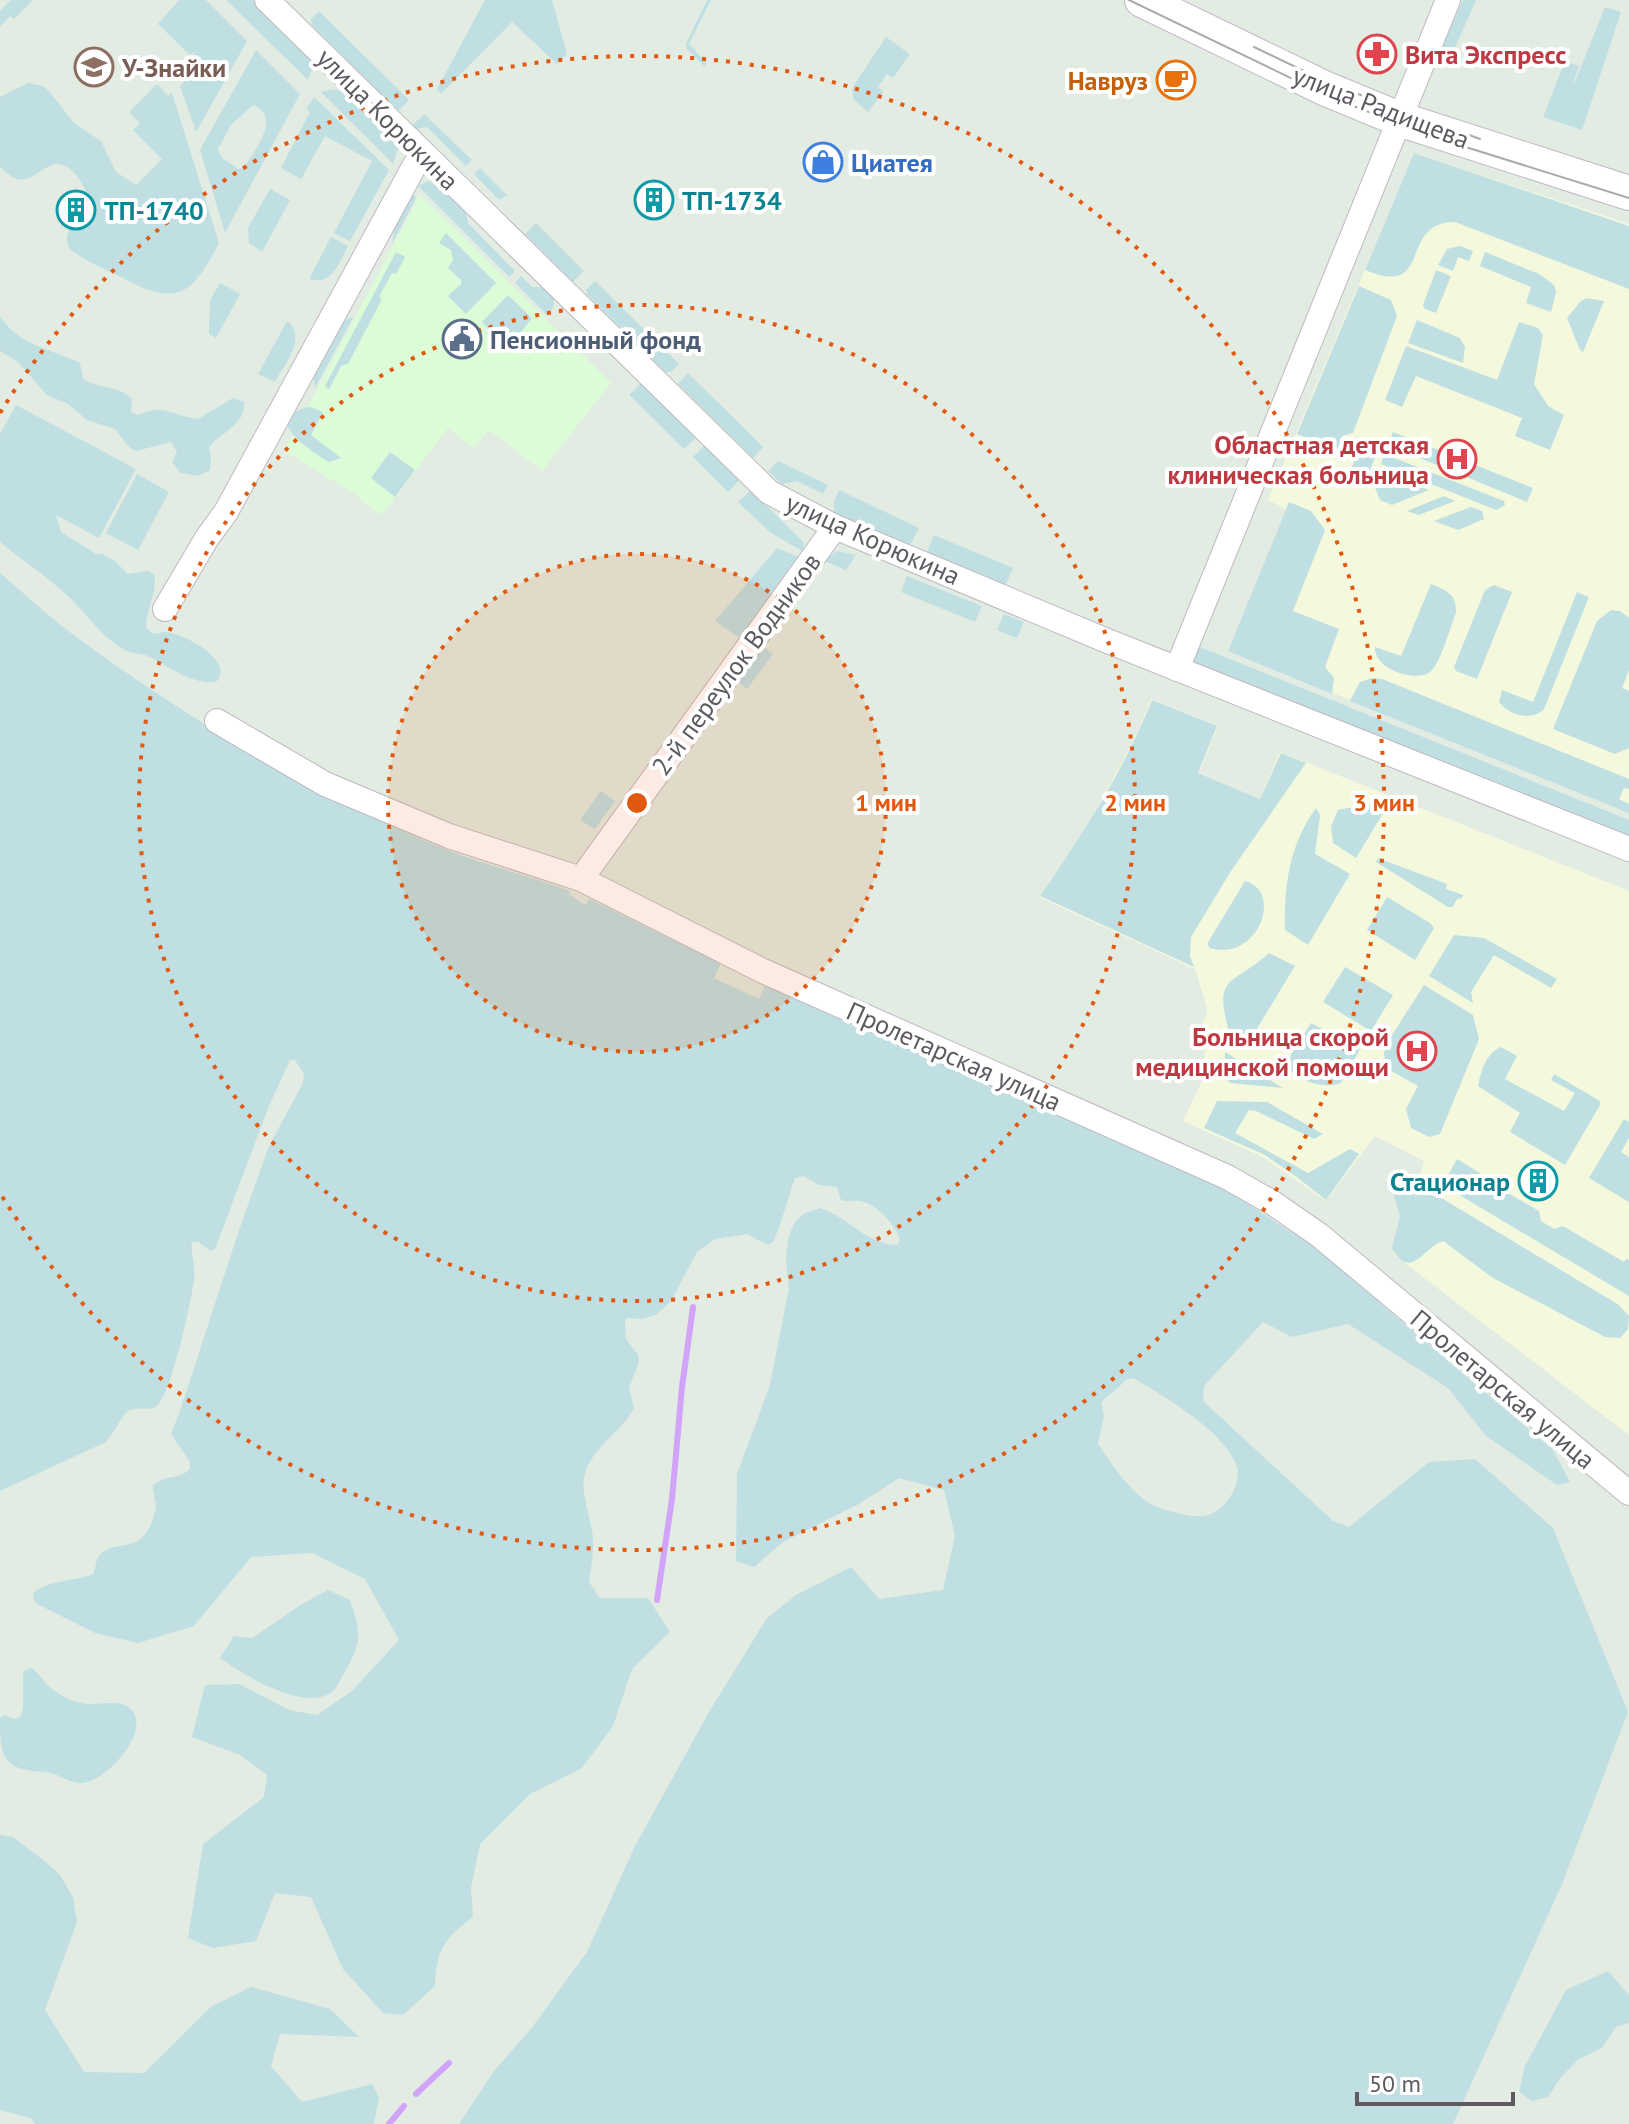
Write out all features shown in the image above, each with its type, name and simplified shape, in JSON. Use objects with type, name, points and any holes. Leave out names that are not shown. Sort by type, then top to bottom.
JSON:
[{"type":"street","name":"улица Корюкина","points":[[267,0],[769,492],[835,527],[1177,669],[1629,849]]},
{"type":"street","name":"улица Радищева","points":[[1142,0],[1313,83],[1399,119],[1629,193]]},
{"type":"street","points":[[1177,669],[1448,0]]},
{"type":"street","points":[[165,609],[186,570],[232,502],[422,152]]},
{"type":"street","name":"2-й переулок Водников","points":[[581,879],[835,527]]},
{"type":"street","name":"Пролетарская улица","points":[[217,721],[316,779],[351,795],[449,836],[581,879],[763,971],[1227,1177],[1273,1203],[1319,1235],[1629,1493]]},
{"type":"shaded area","points":[[11,0],[33,0],[14,19],[10,16],[0,26],[0,11]]},
{"type":"shaded area","points":[[179,0],[206,0],[247,41],[196,132],[180,86],[200,65],[192,56],[196,50],[190,55],[158,24]]},
{"type":"shaded area","points":[[226,0],[253,0],[308,54],[314,65],[308,80]]},
{"type":"shaded area","points":[[485,0],[552,0],[567,54],[557,64],[512,22],[441,94],[437,89]]},
{"type":"shaded area","points":[[707,0],[711,0],[689,44],[707,63],[704,66],[686,44]]},
{"type":"shaded area","points":[[1463,0],[1476,0],[1451,57],[1440,53]]},
{"type":"shaded area","points":[[1605,7],[1621,12],[1582,130],[1543,117],[1565,61],[1579,66],[1575,82]]},
{"type":"shaded area","points":[[319,11],[409,100],[398,111],[312,25],[311,19]]},
{"type":"shaded area","points":[[886,37],[910,54],[893,78],[887,74],[878,87],[883,92],[868,112],[854,100],[852,88]]},
{"type":"shaded area","points":[[256,50],[300,94],[225,233],[200,150]],"holes":[[[253,105],[262,110],[266,117],[264,134],[244,168],[238,169],[222,158],[218,149],[231,125]]]},
{"type":"shaded area","points":[[28,83],[43,86],[49,91],[74,123],[101,141],[116,172],[136,185],[162,159],[133,130],[140,123],[129,112],[157,84],[168,96],[172,93],[219,243],[200,275],[190,285],[180,292],[156,292],[102,268],[71,250],[67,236],[90,202],[81,182],[67,167],[54,164],[22,180],[0,167],[0,97]]},
{"type":"shaded area","points":[[333,89],[350,94],[396,143],[398,149],[393,164],[321,92]]},
{"type":"shaded area","points":[[314,97],[389,170],[350,241],[334,233],[372,161],[325,136],[301,179],[281,168],[310,112],[306,109]]},
{"type":"shaded area","points":[[424,114],[472,160],[466,166],[427,127],[416,129],[413,125]]},
{"type":"shaded area","name":"Областная детская клиническая больница","points":[[1414,153],[1629,224],[1629,812],[1228,651],[1286,509],[1268,500]]},
{"type":"shaded area","points":[[1414,153],[1629,226],[1629,289],[1455,222],[1437,225],[1426,234],[1409,268],[1400,275],[1387,276],[1365,270]]},
{"type":"shaded area","points":[[480,168],[507,195],[499,200],[474,174]]},
{"type":"shaded area","points":[[428,181],[438,184],[466,212],[468,223],[515,271],[509,277],[418,186]]},
{"type":"shaded area","points":[[270,189],[290,200],[262,252],[249,243],[248,228]]},
{"type":"shaded area","points":[[413,194],[416,198],[392,244],[395,224]]},
{"type":"shaded area","points":[[420,195],[611,383],[542,471],[489,430],[473,448],[448,428],[382,515],[358,496],[284,451]]},
{"type":"shaded area","points":[[536,223],[584,271],[573,282],[525,234]]},
{"type":"shaded area","points":[[446,233],[496,283],[466,314],[448,296],[461,284],[461,280],[448,268],[453,260],[451,250],[439,243]]},
{"type":"shaded area","points":[[331,237],[348,246],[334,272],[324,279],[309,279]]},
{"type":"shaded area","points":[[1460,246],[1473,251],[1469,261],[1458,257],[1453,271],[1438,265],[1447,249]]},
{"type":"shaded area","points":[[396,252],[405,257],[379,297],[382,299],[348,364],[341,366],[329,389],[325,386]]},
{"type":"shaded area","points":[[1485,252],[1539,274],[1554,285],[1556,292],[1551,312],[1526,303],[1531,287],[1480,266]]},
{"type":"shaded area","points":[[1436,270],[1451,276],[1436,313],[1423,305]]},
{"type":"shaded area","points":[[521,276],[532,287],[545,287],[554,299],[548,316],[515,283]]},
{"type":"shaded area","points":[[595,281],[679,364],[671,372],[665,372],[587,294],[586,290]]},
{"type":"shaded area","points":[[220,283],[240,294],[216,338],[209,334],[210,300]]},
{"type":"shaded area","points":[[1359,286],[1391,300],[1397,316],[1353,433],[1342,436],[1337,451],[1297,434]]},
{"type":"shaded area","points":[[508,295],[532,318],[505,353],[486,333],[489,330],[482,322]]},
{"type":"shaded area","points":[[1586,298],[1604,301],[1583,352],[1567,318]]},
{"type":"shaded area","points":[[0,316],[7,326],[26,340],[80,363],[83,379],[127,395],[132,399],[131,412],[138,415],[162,410],[198,419],[233,398],[244,402],[244,410],[232,428],[209,447],[210,470],[198,476],[181,473],[172,462],[177,452],[171,442],[136,451],[115,429],[87,420],[68,404],[47,395],[18,362],[0,351]]},
{"type":"shaded area","points":[[354,316],[315,388],[313,373],[342,322]]},
{"type":"shaded area","points":[[1417,320],[1460,338],[1465,347],[1463,363],[1408,343]]},
{"type":"shaded area","points":[[287,321],[293,327],[295,343],[275,382],[258,374]]},
{"type":"shaded area","points":[[1519,322],[1538,328],[1543,335],[1534,384],[1548,406],[1564,415],[1550,450],[1515,436],[1522,418],[1416,376],[1402,407],[1385,400],[1406,346],[1497,380]]},
{"type":"shaded area","points":[[688,373],[763,447],[753,458],[678,384]]},
{"type":"shaded area","points":[[642,382],[697,437],[684,449],[629,395]]},
{"type":"shaded area","points":[[16,405],[136,469],[99,538],[56,515],[61,532],[96,554],[103,554],[115,561],[128,574],[148,571],[154,574],[146,628],[154,634],[174,634],[205,650],[219,665],[221,674],[216,682],[189,678],[148,656],[117,645],[64,592],[0,542],[0,434]]},
{"type":"shaded area","points":[[310,407],[323,412],[311,435],[341,458],[329,462],[301,442],[288,426],[288,418]]},
{"type":"shaded area","points":[[1393,432],[1446,453],[1449,466],[1463,460],[1533,488],[1527,502],[1388,445]]},
{"type":"shaded area","points":[[1361,444],[1378,451],[1366,479],[1350,472]]},
{"type":"shaded area","points":[[705,445],[740,479],[728,492],[693,457]]},
{"type":"shaded area","points":[[390,452],[415,470],[395,497],[371,478]]},
{"type":"shaded area","points":[[1384,454],[1504,501],[1505,505],[1496,510],[1381,464]]},
{"type":"shaded area","points":[[778,461],[828,485],[823,494],[797,481],[782,484],[768,471]]},
{"type":"shaded area","points":[[1378,470],[1429,490],[1392,505],[1380,500],[1373,483]]},
{"type":"shaded area","points":[[137,474],[169,492],[138,550],[106,533]]},
{"type":"shaded area","points":[[751,490],[803,542],[804,552],[771,533],[738,502]]},
{"type":"shaded area","points":[[839,490],[919,528],[909,547],[834,513]]},
{"type":"shaded area","points":[[1444,496],[1455,501],[1419,515],[1407,511]]},
{"type":"shaded area","points":[[1289,502],[1311,511],[1325,530],[1293,611],[1339,629],[1325,667],[1334,678],[1332,694],[1228,651]]},
{"type":"shaded area","points":[[1471,507],[1482,511],[1484,519],[1458,530],[1434,521]]},
{"type":"shaded area","points":[[934,535],[1013,568],[1005,586],[926,554]]},
{"type":"shaded area","points":[[777,548],[801,558],[741,639],[715,621]]},
{"type":"shaded area","points":[[837,551],[856,555],[846,570],[824,561]]},
{"type":"shaded area","points":[[0,573],[65,629],[159,695],[248,750],[339,800],[449,851],[570,891],[569,894],[585,905],[589,899],[721,963],[714,978],[759,999],[766,984],[1222,1187],[1314,1247],[1553,1450],[1570,1482],[1557,1485],[1486,1436],[1448,1388],[1348,1324],[1292,1337],[1263,1322],[1204,1386],[1203,1401],[1333,1521],[1349,1527],[1429,1462],[1475,1459],[1553,1528],[1628,1712],[1562,1884],[1453,2124],[459,2124],[494,2071],[530,2030],[587,1952],[635,1846],[709,1712],[767,1618],[796,1595],[851,1567],[879,1599],[943,1590],[955,1536],[944,1490],[899,1478],[859,1504],[783,1542],[754,1567],[736,1561],[737,1474],[770,1385],[789,1288],[788,1238],[795,1222],[803,1214],[820,1208],[876,1240],[897,1245],[900,1240],[890,1222],[879,1210],[866,1203],[841,1200],[837,1187],[819,1185],[804,1176],[795,1178],[773,1242],[768,1245],[747,1234],[715,1239],[697,1252],[671,1301],[657,1314],[643,1319],[627,1318],[625,1321],[626,1339],[638,1355],[639,1362],[629,1388],[634,1408],[599,1449],[584,1478],[593,1539],[589,1582],[600,1598],[648,1598],[670,1632],[632,1669],[613,1726],[582,1768],[530,1794],[480,1844],[471,1888],[473,1917],[444,1946],[437,1963],[435,1986],[403,2015],[383,2013],[343,1969],[311,1897],[275,1893],[256,1941],[213,1948],[188,1938],[203,1844],[264,1797],[267,1775],[240,1755],[192,1737],[205,1685],[239,1684],[289,1710],[317,1715],[352,1691],[399,1640],[365,1579],[312,1553],[251,1557],[194,1626],[138,1643],[95,1633],[37,1604],[33,1599],[34,1592],[41,1588],[93,1574],[99,1556],[106,1550],[144,1536],[156,1508],[153,1486],[190,1469],[190,1462],[171,1434],[269,1146],[303,1083],[304,1074],[295,1060],[290,1060],[269,1106],[215,1249],[211,1251],[198,1242],[192,1242],[194,1274],[189,1306],[175,1365],[158,1405],[128,1411],[106,1442],[0,1491]],"holes":[[[1133,1378],[1176,1404],[1229,1451],[1236,1464],[1237,1480],[1235,1488],[1219,1510],[1199,1516],[1160,1508],[1139,1495],[1109,1460],[1098,1443],[1104,1415],[1101,1403],[1125,1380]]]},
{"type":"shaded area","points":[[907,576],[982,606],[975,622],[901,592]]},
{"type":"shaded area","points":[[1431,584],[1450,594],[1456,607],[1441,653],[1434,667],[1424,675],[1396,672],[1381,662],[1375,647],[1401,656]]},
{"type":"shaded area","points":[[1494,585],[1512,592],[1477,679],[1456,671],[1454,667],[1485,590]]},
{"type":"shaded area","points":[[1577,592],[1589,597],[1544,709],[1527,716],[1509,710],[1499,702],[1502,690],[1533,702]]},
{"type":"shaded area","points":[[1611,610],[1620,611],[1629,618],[1629,670],[1622,688],[1629,691],[1629,748],[1615,754],[1553,729],[1597,621]]},
{"type":"shaded area","points":[[1004,614],[1024,622],[1017,638],[997,630]]},
{"type":"shaded area","points":[[1190,643],[1629,820],[1629,837],[1196,665],[1191,660]]},
{"type":"shaded area","points":[[761,645],[773,654],[747,689],[735,680]]},
{"type":"shaded area","points":[[1382,679],[1629,779],[1629,789],[1624,788],[1619,799],[1629,804],[1629,813],[1350,701],[1360,682]]},
{"type":"shaded area","name":"Больница скорой медицинской помощи","points":[[1151,699],[1218,726],[1199,773],[1260,799],[1280,752],[1629,891],[1629,1435],[1393,1254],[1431,1204],[1415,1192],[1424,1161],[1375,1136],[1326,1201],[1263,1157],[1183,1121],[1202,1081],[1204,1069],[1205,1047],[1193,1040],[1206,1016],[1207,1007],[1195,969],[1039,897],[1088,825],[1138,732]]},
{"type":"shaded area","points":[[1152,700],[1217,726],[1198,773],[1260,799],[1281,753],[1306,763],[1231,871],[1191,937],[1190,956],[1194,967],[1040,896],[1102,801]]},
{"type":"shaded area","points":[[601,791],[615,801],[595,829],[580,820]]},
{"type":"shaded area","points":[[1370,804],[1385,810],[1356,858],[1333,843],[1331,826],[1338,810]]},
{"type":"shaded area","points":[[1316,808],[1320,815],[1315,854],[1350,874],[1308,945],[1285,930],[1286,898],[1294,851]]},
{"type":"shaded area","points":[[1378,858],[1447,884],[1446,889],[1463,895],[1462,898],[1457,899],[1453,907],[1448,907],[1376,862]]},
{"type":"shaded area","points":[[1245,881],[1257,887],[1263,898],[1260,924],[1241,945],[1227,950],[1210,948],[1207,944]]},
{"type":"shaded area","points":[[1387,897],[1434,928],[1415,960],[1367,930]]},
{"type":"shaded area","points":[[1454,935],[1484,938],[1557,979],[1551,988],[1494,955],[1471,992],[1473,1003],[1429,976]]},
{"type":"shaded area","points":[[1269,953],[1295,966],[1247,1045],[1229,1031],[1224,1012],[1225,989],[1237,976]]},
{"type":"shaded area","points":[[1345,967],[1393,995],[1371,1031],[1323,1002]]},
{"type":"shaded area","points":[[1424,985],[1473,1015],[1479,1039],[1440,1134],[1429,1137],[1411,1128],[1406,1109],[1418,1086],[1386,1068],[1384,1053],[1387,1043]]},
{"type":"shaded area","points":[[1311,1023],[1360,1049],[1341,1083],[1317,1084],[1283,1067]]},
{"type":"shaded area","points":[[1501,1047],[1517,1056],[1505,1079],[1564,1111],[1575,1093],[1551,1080],[1554,1074],[1600,1101],[1565,1165],[1510,1132],[1520,1113],[1478,1086],[1488,1058]]},
{"type":"shaded area","points":[[1225,1052],[1283,1088],[1230,1083],[1225,1077]]},
{"type":"shaded area","points":[[1217,1101],[1267,1102],[1323,1134],[1314,1139],[1249,1110],[1235,1133],[1308,1173],[1350,1149],[1359,1154],[1326,1200],[1263,1154],[1204,1128]]},
{"type":"shaded area","points":[[1624,1119],[1629,1122],[1629,1138],[1621,1152],[1629,1157],[1629,1202],[1589,1178]]},
{"type":"shaded area","points":[[1457,1159],[1480,1173],[1479,1176],[1539,1211],[1541,1221],[1554,1229],[1563,1226],[1624,1262],[1629,1260],[1629,1296],[1451,1190],[1447,1177]]},
{"type":"shaded area","points":[[1401,1186],[1443,1199],[1619,1305],[1629,1316],[1628,1329],[1620,1338],[1605,1337],[1493,1278],[1443,1241],[1417,1260],[1405,1262],[1392,1248],[1400,1216],[1393,1193]]},
{"type":"shaded area","points":[[328,1590],[350,1600],[358,1635],[351,1660],[333,1691],[322,1697],[292,1695],[259,1682],[220,1658],[234,1636],[252,1638]]},
{"type":"shaded area","points":[[31,1668],[51,1688],[71,1700],[87,1704],[122,1704],[133,1712],[135,1733],[130,1745],[112,1767],[90,1781],[76,1783],[50,1773],[20,1768],[6,1759],[1,1743],[0,1718],[4,1715],[14,1719],[21,1716],[24,1671]]},
{"type":"shaded area","points":[[0,1835],[13,1837],[47,1863],[60,1875],[73,1897],[77,1922],[45,2010],[84,2072],[144,2073],[212,2006],[251,1987],[330,2009],[359,2037],[280,2034],[271,2066],[302,2102],[372,2084],[379,2097],[374,2124],[35,2124],[31,2118],[0,2110]]},
{"type":"shaded area","points":[[1608,1971],[1629,1995],[1629,2023],[1616,2027],[1602,2048],[1579,2059],[1561,2077],[1548,2097],[1532,2101],[1519,2092],[1525,2066],[1566,1990]]},
{"type":"waterway","points":[[657,1600],[672,1499],[693,1307]]},
{"type":"waterway","points":[[416,2094],[449,2063]]},
{"type":"waterway","points":[[389,2124],[404,2106]]},
{"type":"tram line","points":[[1129,0],[1326,95],[1424,134],[1629,198]]},
{"type":"tram line","points":[[1254,47],[1331,84],[1480,139]]},
{"type":"place","name":"Вита Экспресс","points":[[1377,54]]},
{"type":"place","name":"У-Знайки","points":[[94,67]]},
{"type":"place","name":"Навруз","points":[[1176,80]]},
{"type":"place","name":"Циатея","points":[[823,162]]},
{"type":"place","name":"ТП-1734","points":[[654,200]]},
{"type":"place","name":"ТП-1740","points":[[76,210]]},
{"type":"place","name":"Пенсионный фонд","points":[[462,339]]},
{"type":"place","name":"Областная детская клиническая больница","points":[[1457,459]]},
{"type":"place","name":"Больница скорой медицинской помощи","points":[[1417,1051]]},
{"type":"place","name":"Стационар","points":[[1538,1181]]}]
